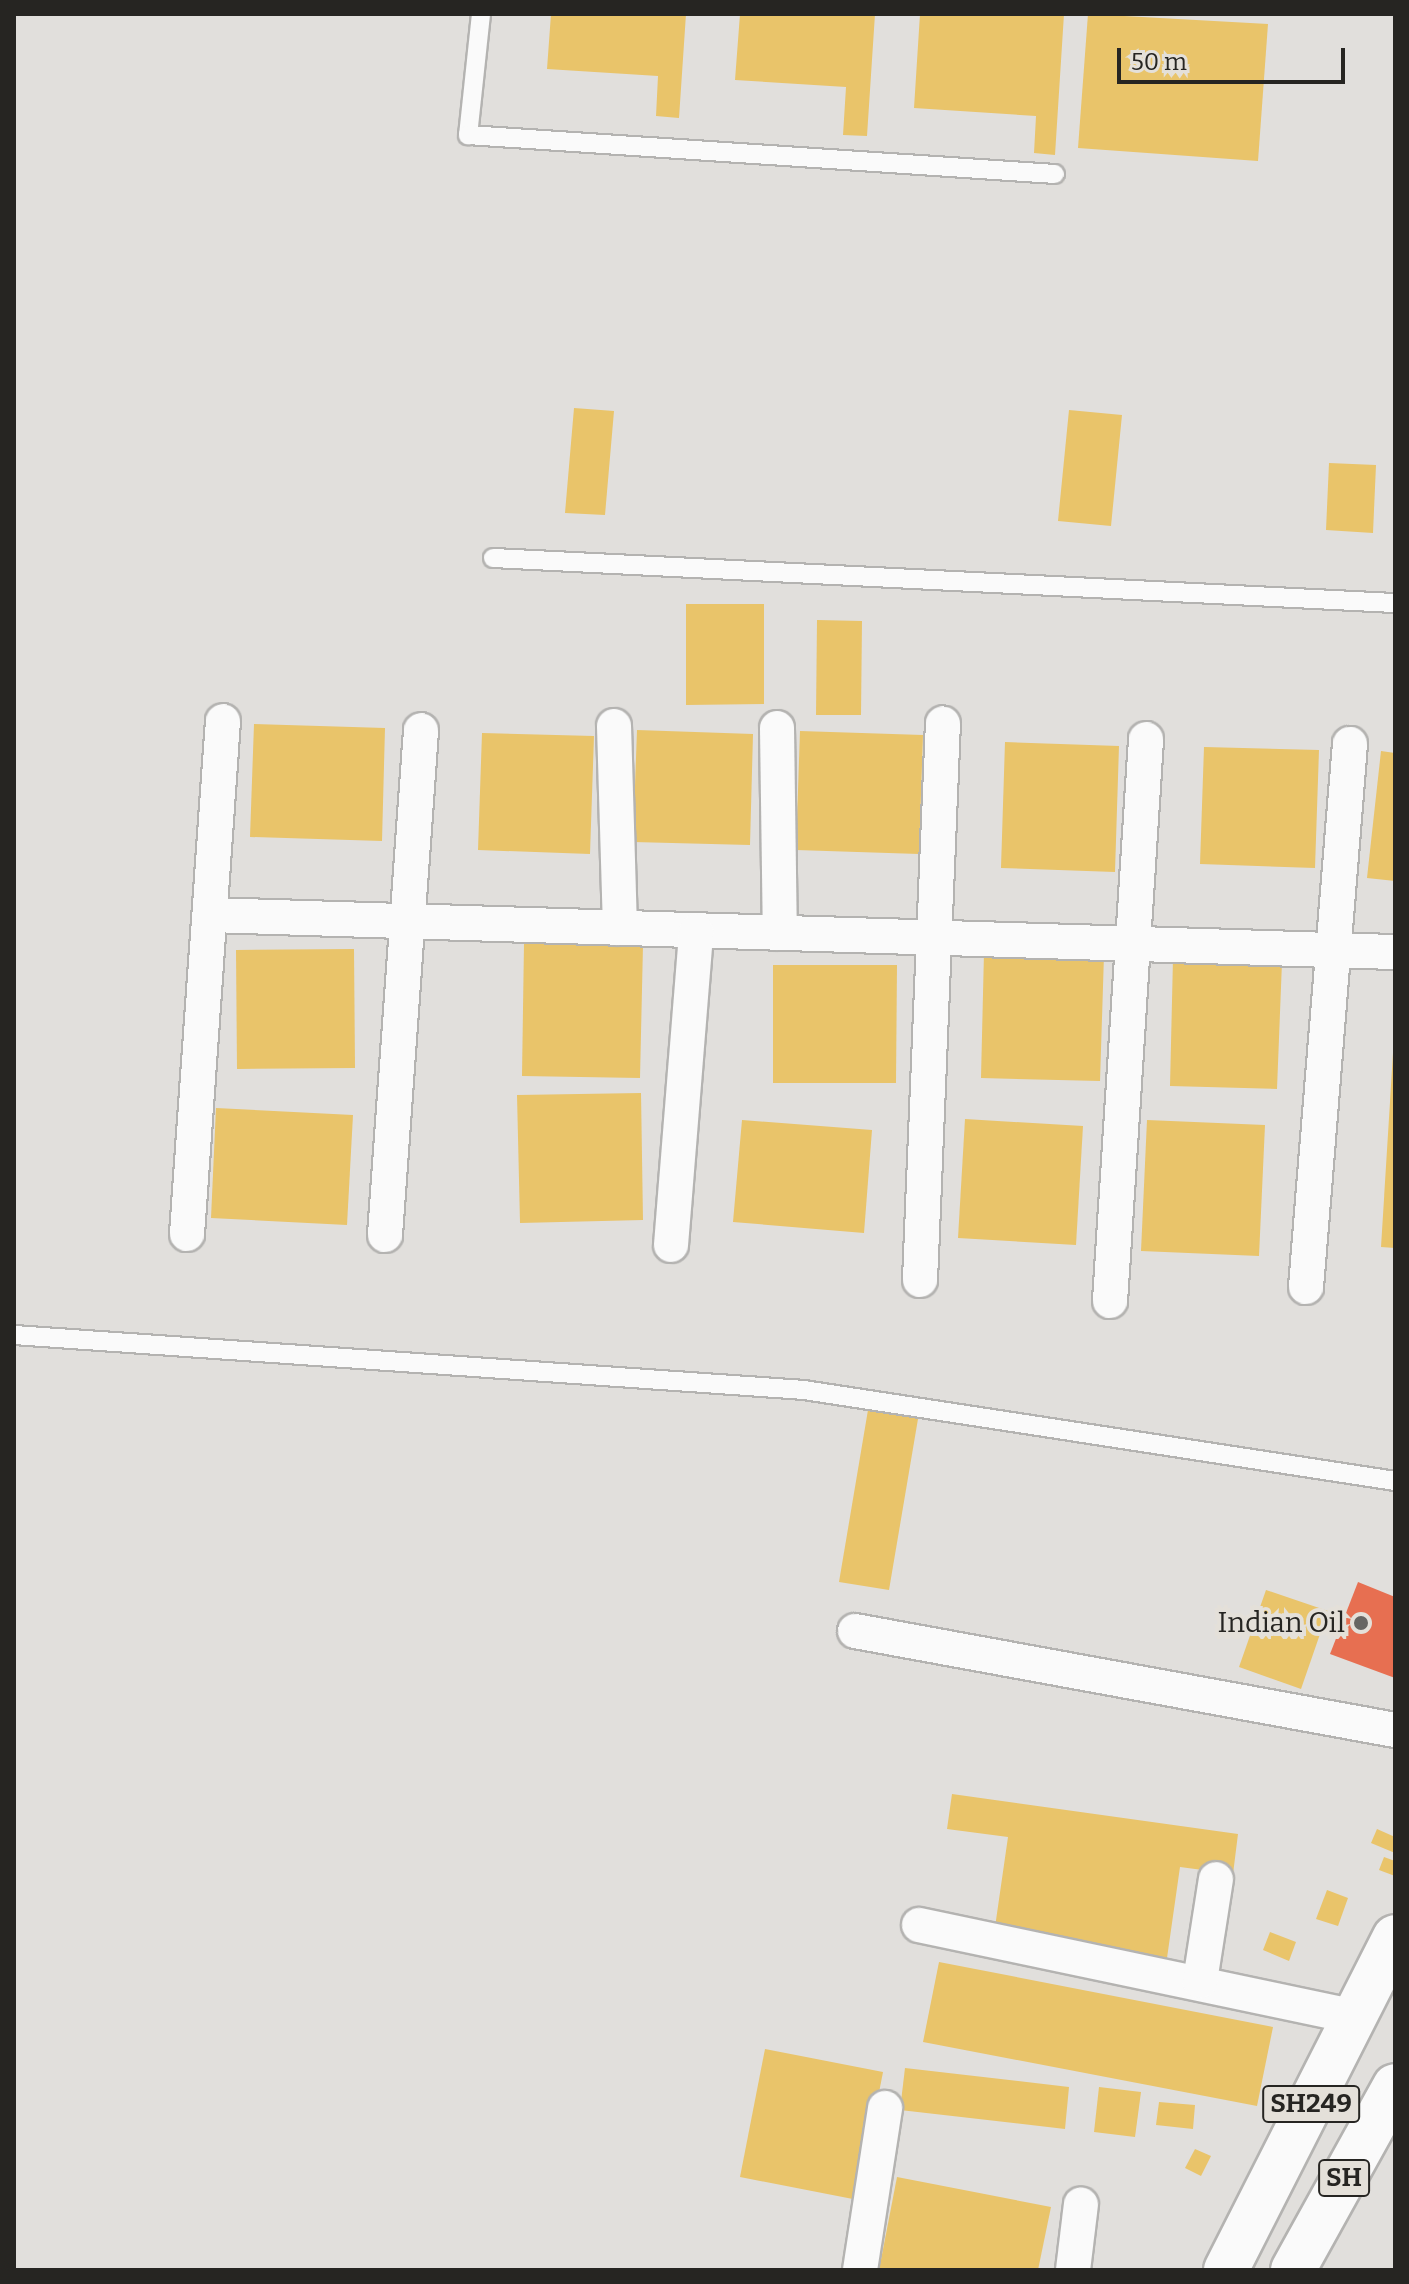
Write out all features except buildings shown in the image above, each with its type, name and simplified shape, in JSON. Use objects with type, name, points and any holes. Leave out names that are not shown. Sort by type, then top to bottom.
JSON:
[{"type":"main road","name":"SH249","points":[[1226,2270],[1395,1937]]},
{"type":"main road","name":"SH","points":[[1293,2270],[1395,2086]]},
{"type":"street","points":[[187,1234],[223,721]]},
{"type":"street","points":[[920,1280],[943,723]]},
{"type":"street","points":[[614,726],[620,928]]},
{"type":"street","points":[[777,728],[780,933]]},
{"type":"street","points":[[385,1235],[421,730]]},
{"type":"street","points":[[1110,1301],[1146,739]]},
{"type":"street","points":[[1306,1287],[1350,744]]},
{"type":"street","points":[[210,915],[1395,952]]},
{"type":"street","points":[[671,1245],[696,931]]},
{"type":"street","points":[[855,1631],[1395,1730]]},
{"type":"street","points":[[1200,1981],[1216,1879]]},
{"type":"street","points":[[919,1925],[1200,1981],[1355,2017]]},
{"type":"street","points":[[860,2270],[885,2108]]},
{"type":"street","points":[[1073,2270],[1081,2204]]},
{"type":"lane","points":[[481,14],[468,135],[1055,174]]},
{"type":"lane","points":[[493,558],[1395,603]]},
{"type":"lane","points":[[14,1335],[804,1390],[1395,1481]]},
{"type":"place","name":"Indian Oil","points":[[1361,1623]]}]
